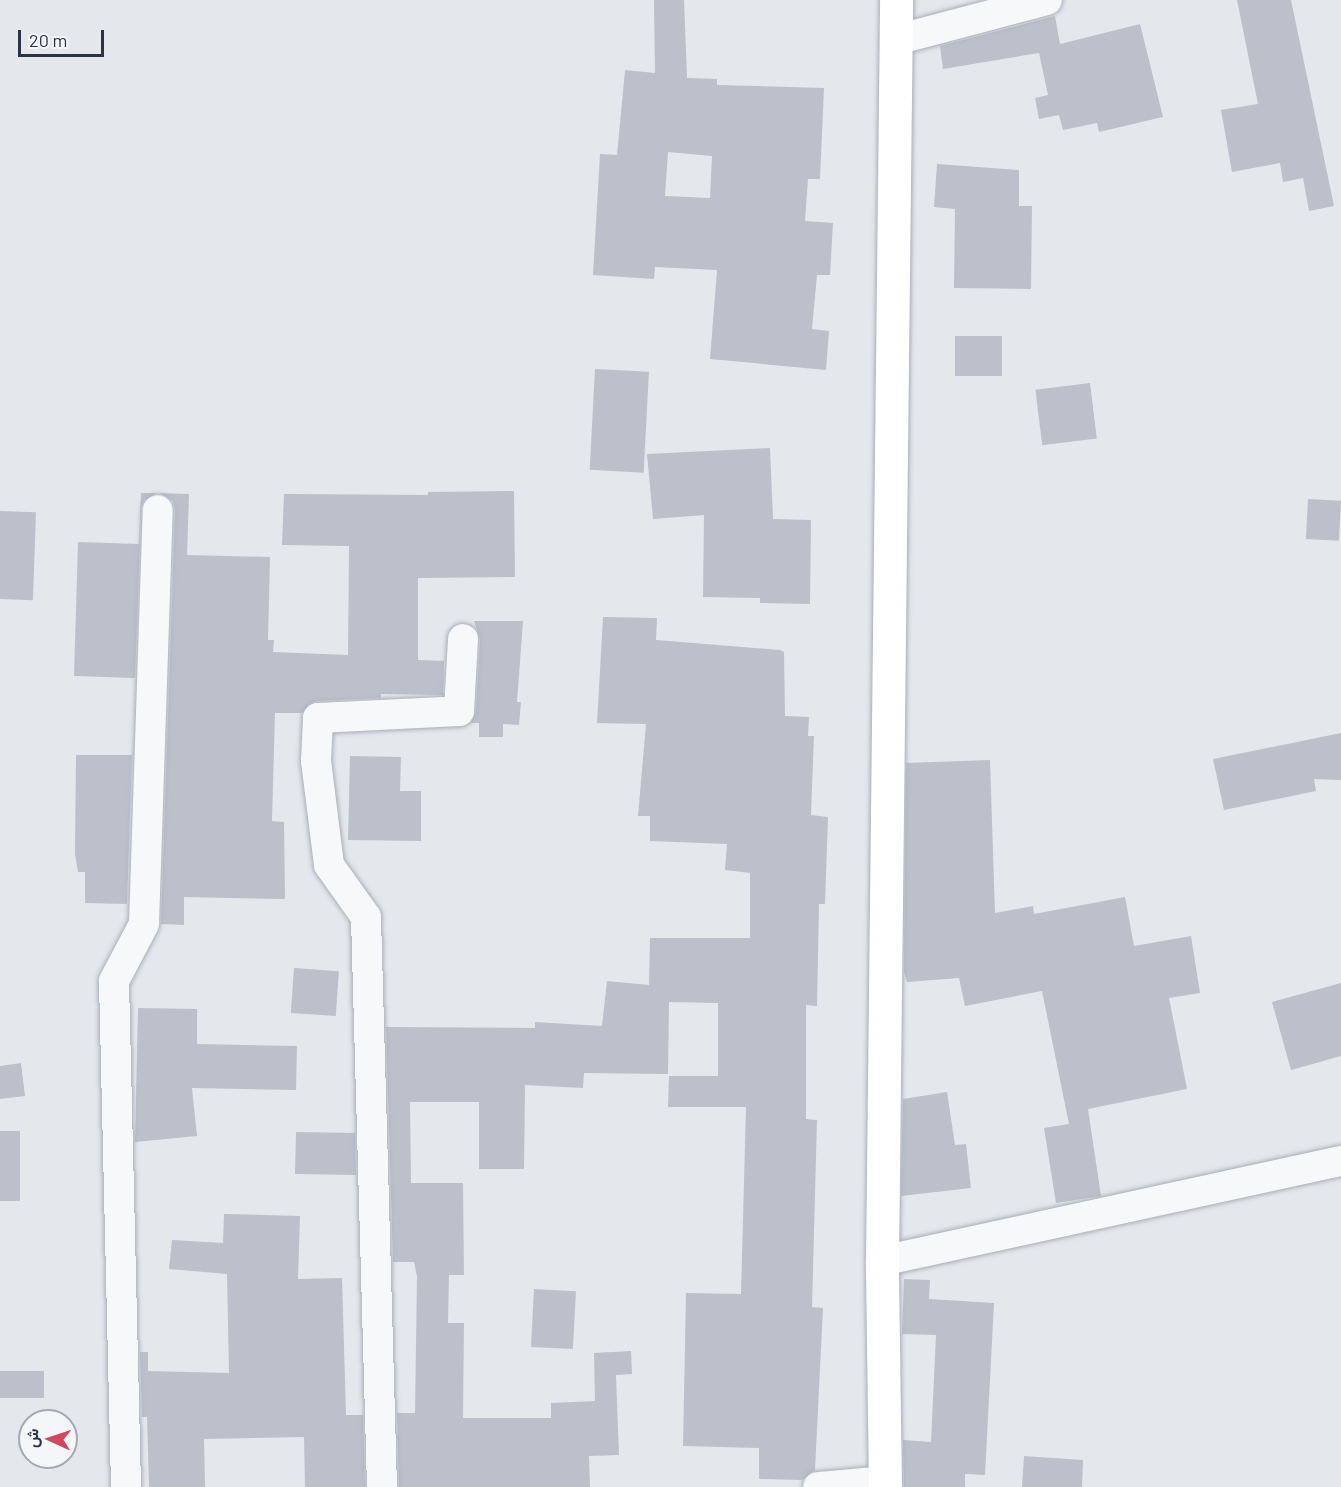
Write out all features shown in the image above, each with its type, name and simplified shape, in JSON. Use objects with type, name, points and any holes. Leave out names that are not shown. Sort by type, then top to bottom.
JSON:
[{"type":"main road","points":[[885,1484],[882,1260],[896,0]]},
{"type":"street","points":[[896,40],[1047,0]]},
{"type":"street","points":[[126,1487],[114,981],[144,924],[158,510]]},
{"type":"street","points":[[382,1487],[366,917],[329,865],[316,761],[318,718],[459,711],[463,639]]},
{"type":"street","points":[[882,1260],[1341,1161]]},
{"type":"street","points":[[818,1487],[885,1484]]},
{"type":"building","points":[[654,0],[684,0],[687,78],[717,79],[717,85],[824,88],[820,179],[808,179],[805,221],[833,223],[830,275],[817,275],[812,329],[829,331],[826,370],[710,359],[717,270],[655,267],[654,279],[593,275],[600,154],[617,155],[625,70],[655,73]],"holes":[[[668,152],[712,156],[710,198],[665,196]]]},
{"type":"building","points":[[1237,0],[1291,0],[1334,206],[1309,211],[1303,178],[1283,182],[1280,163],[1232,172],[1221,110],[1258,104]]},
{"type":"building","points":[[1055,16],[1060,44],[1140,24],[1163,117],[1099,132],[1097,123],[1063,130],[1059,115],[1039,119],[1035,98],[1048,95],[1039,53],[943,69],[940,46]]},
{"type":"building","points":[[937,164],[1019,170],[1019,206],[1032,206],[1031,289],[954,288],[955,209],[934,207]]},
{"type":"building","points":[[955,336],[1002,336],[1002,376],[955,376]]},
{"type":"building","points":[[595,369],[649,372],[644,473],[590,470]]},
{"type":"building","points":[[1090,383],[1097,439],[1042,445],[1035,390]]},
{"type":"building","points":[[770,448],[773,519],[811,520],[810,604],[760,603],[760,598],[703,597],[704,515],[653,519],[647,454]]},
{"type":"building","points":[[514,491],[515,577],[418,578],[418,660],[444,661],[443,695],[381,694],[381,698],[317,701],[309,704],[302,713],[275,713],[272,821],[284,822],[285,899],[184,897],[184,925],[161,924],[175,511],[173,501],[160,493],[189,494],[187,555],[270,557],[268,640],[274,640],[273,652],[348,655],[349,546],[282,545],[284,494],[428,495],[428,492]]},
{"type":"building","points":[[141,493],[157,493],[144,500],[141,509],[135,678],[74,676],[78,542],[139,544]]},
{"type":"building","points":[[1308,499],[1341,501],[1339,541],[1306,539]]},
{"type":"building","points":[[0,511],[36,512],[33,600],[0,599]]},
{"type":"building","points":[[603,617],[657,618],[656,640],[784,652],[785,716],[809,717],[808,736],[814,736],[811,815],[828,817],[825,904],[819,904],[817,1006],[806,1005],[806,1119],[817,1120],[812,1307],[823,1308],[815,1470],[802,1480],[759,1479],[759,1448],[683,1446],[686,1293],[741,1294],[746,1107],[668,1107],[669,1076],[718,1076],[718,1003],[669,1002],[668,1074],[584,1073],[583,1088],[525,1085],[524,1169],[479,1169],[479,1102],[410,1102],[411,1183],[463,1183],[464,1275],[449,1275],[448,1323],[464,1323],[463,1418],[551,1418],[551,1403],[595,1401],[594,1353],[631,1351],[632,1374],[616,1375],[619,1455],[589,1456],[590,1487],[399,1487],[397,1413],[415,1413],[417,1276],[414,1262],[393,1262],[386,1027],[535,1028],[535,1022],[602,1026],[607,981],[649,985],[650,938],[750,938],[750,873],[725,870],[727,844],[650,841],[650,816],[638,816],[646,724],[597,723]]},
{"type":"building","points":[[474,621],[523,621],[517,702],[521,702],[519,725],[503,724],[503,737],[479,737],[479,723],[471,723],[476,712],[480,640]]},
{"type":"building","points":[[1341,733],[1341,780],[1314,779],[1316,791],[1224,810],[1213,759]]},
{"type":"building","points":[[76,755],[132,755],[127,904],[85,903],[85,872],[78,872],[75,854]]},
{"type":"building","points":[[350,756],[401,757],[400,791],[421,791],[421,841],[348,840]]},
{"type":"building","points":[[990,760],[995,913],[1033,906],[1034,914],[1125,897],[1134,946],[1191,936],[1200,993],[1169,998],[1187,1089],[1088,1109],[1101,1196],[1056,1203],[1044,1128],[1069,1124],[1042,991],[965,1006],[959,978],[907,982],[904,972],[906,763]]},
{"type":"building","points":[[294,968],[339,971],[336,1016],[291,1013]]},
{"type":"building","points":[[1341,983],[1341,1056],[1291,1070],[1272,1002]]},
{"type":"building","points":[[138,1008],[197,1009],[197,1044],[297,1046],[296,1090],[192,1088],[197,1136],[135,1142]]},
{"type":"building","points":[[21,1063],[25,1096],[0,1099],[0,1066]]},
{"type":"building","points":[[947,1092],[955,1145],[966,1144],[971,1188],[901,1196],[903,1099]]},
{"type":"building","points":[[355,1128],[356,1175],[295,1174],[296,1132],[355,1133]]},
{"type":"building","points":[[0,1131],[20,1131],[20,1201],[0,1201]]},
{"type":"building","points":[[224,1214],[300,1216],[298,1279],[342,1278],[346,1415],[363,1415],[365,1487],[305,1487],[304,1437],[204,1439],[205,1487],[149,1487],[147,1417],[142,1417],[140,1352],[148,1352],[148,1371],[229,1373],[227,1274],[169,1269],[172,1240],[223,1243]]},
{"type":"building","points":[[904,1279],[930,1280],[929,1299],[994,1303],[985,1475],[965,1474],[965,1487],[904,1487],[903,1440],[931,1442],[936,1335],[902,1334]]},
{"type":"building","points":[[534,1289],[576,1291],[573,1349],[531,1347]]},
{"type":"building","points":[[0,1371],[44,1371],[44,1398],[0,1398]]},
{"type":"building","points":[[1024,1456],[1083,1460],[1082,1487],[1022,1487]]}]
